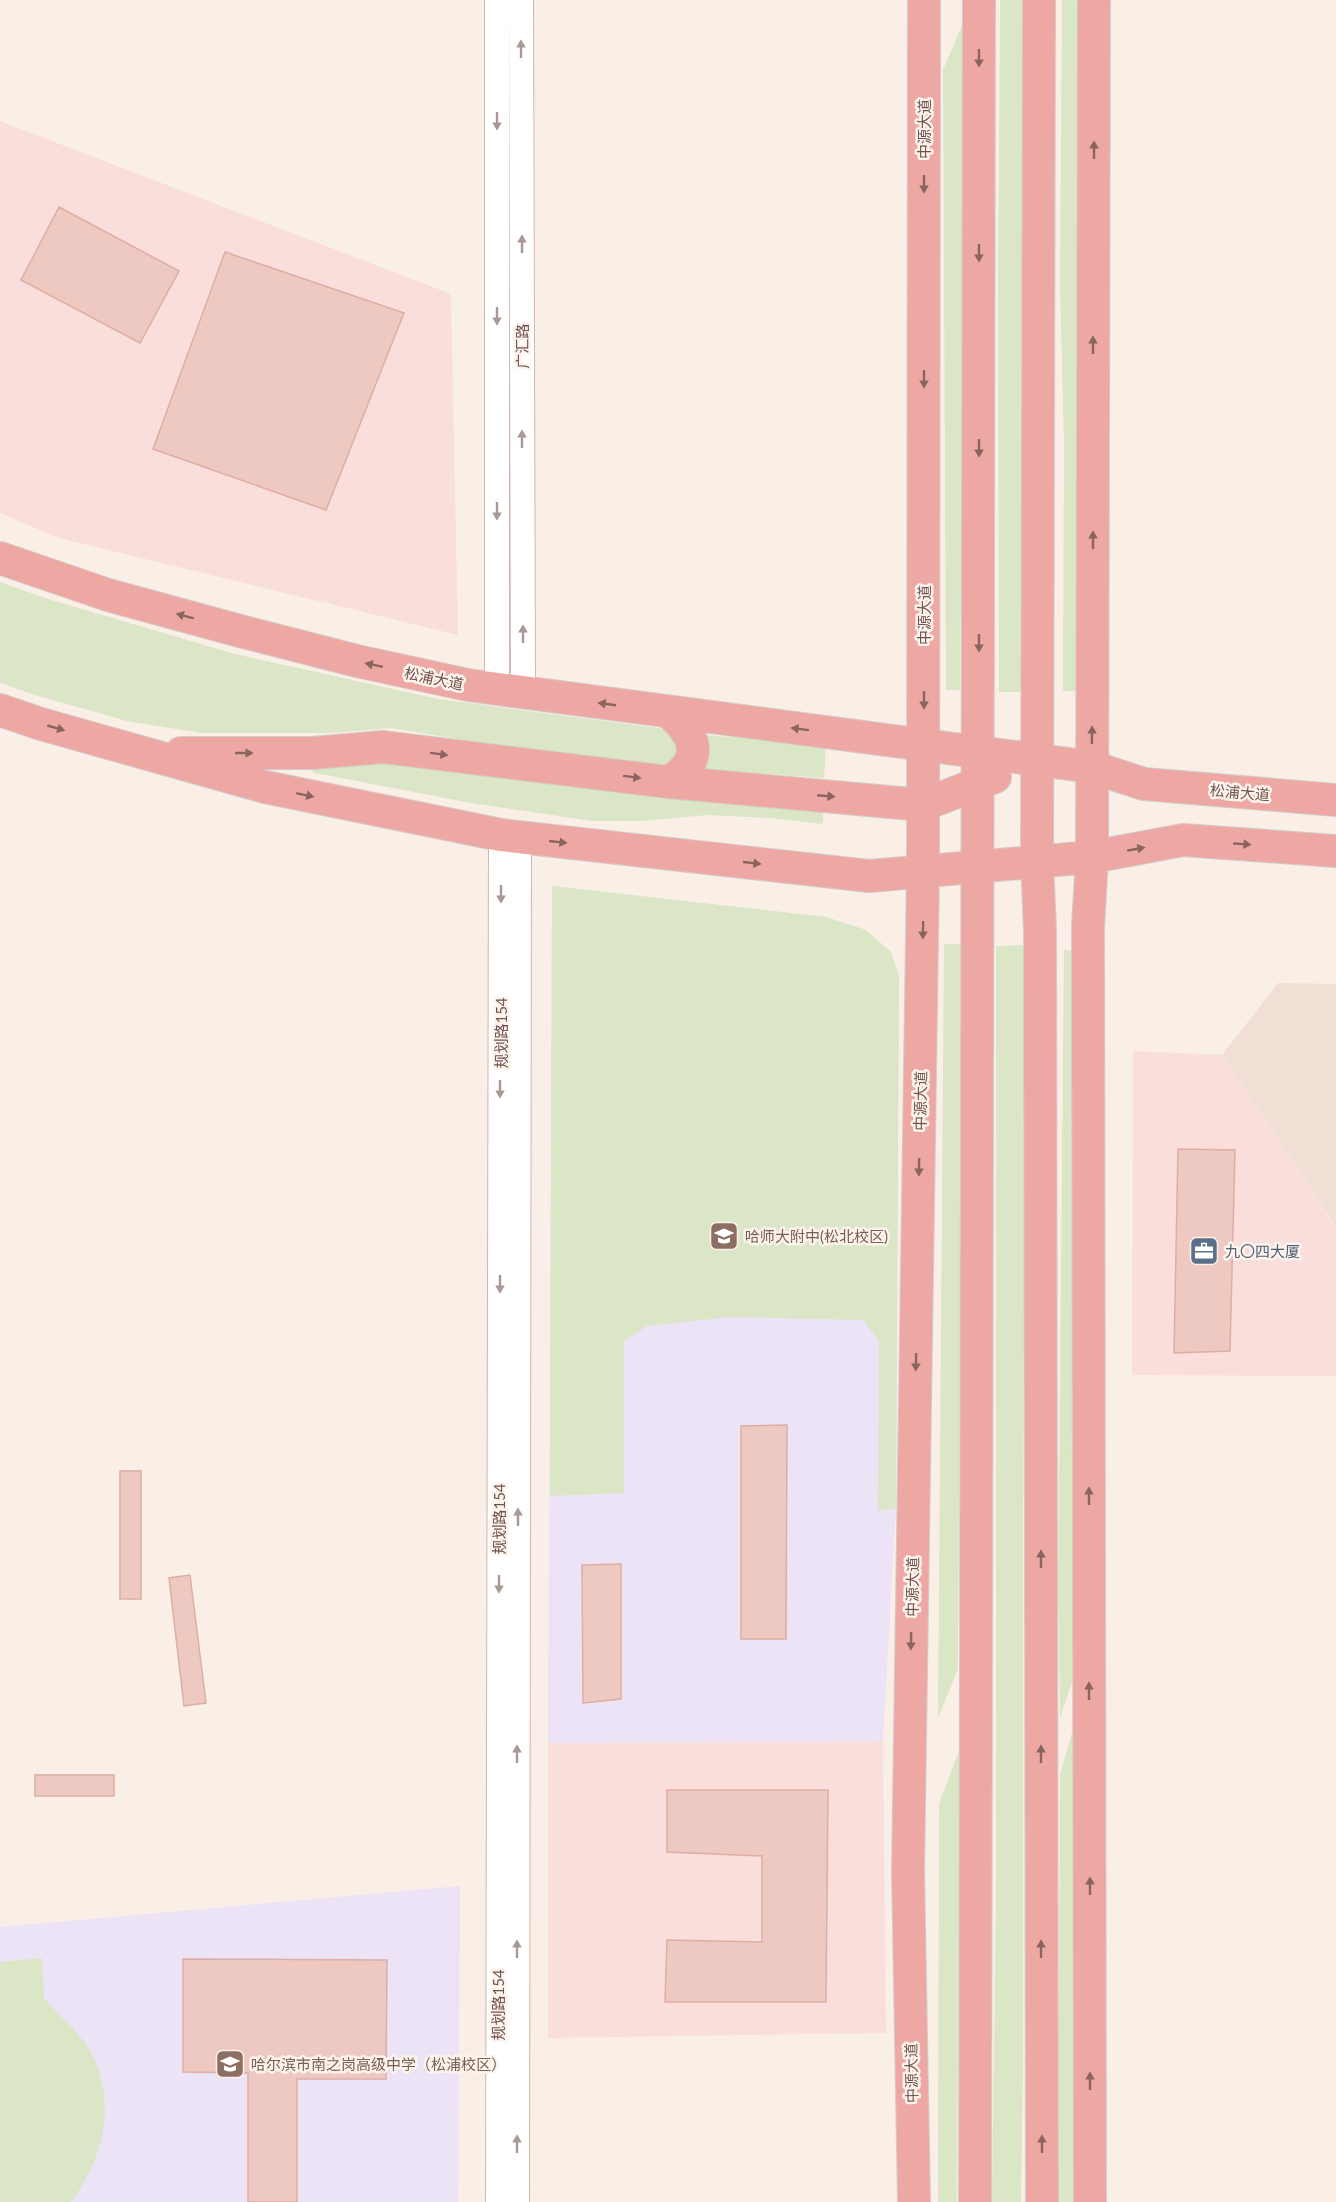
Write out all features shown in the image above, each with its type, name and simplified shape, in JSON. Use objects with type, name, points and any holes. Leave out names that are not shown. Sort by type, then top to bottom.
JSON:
[{"type":"highway","name":"中源大道","points":[[914,2202],[908,1871],[923,871],[924,0]]},
{"type":"highway","points":[[975,2202],[979,0]]},
{"type":"highway","points":[[1039,0],[1037,861],[1040,930],[1042,2202]]},
{"type":"highway","points":[[1090,2202],[1088,927],[1092,857],[1094,0]]},
{"type":"highway","name":"松浦大道","points":[[0,558],[108,595],[240,631],[357,661],[468,685],[1092,767],[1144,784],[1336,800]]},
{"type":"highway","points":[[0,710],[41,724],[265,787],[510,837],[869,876],[1092,857],[1183,840],[1336,851]]},
{"type":"highway","points":[[668,782],[683,773],[689,765],[692,747],[691,737],[686,729],[670,713]]},
{"type":"highway","points":[[144,753],[313,753],[383,747],[668,782],[923,805],[1038,760]]},
{"type":"street","name":"广汇路","points":[[497,0],[510,690]]},
{"type":"street","name":"广汇路","points":[[510,690],[521,0]]},
{"type":"street","name":"规划路154","points":[[498,2202],[510,837]]},
{"type":"street","points":[[510,837],[517,2202]]},
{"type":"shaded area","points":[[0,121],[451,294],[458,635],[59,538],[0,513]]},
{"type":"shaded area","name":"哈师大附中(松北校区)","points":[[552,886],[826,917],[866,930],[891,952],[899,976],[896,1508],[883,1741],[548,1743]]},
{"type":"shaded area","points":[[1278,983],[1336,984],[1336,1227],[1222,1055]]},
{"type":"shaded area","points":[[1133,1051],[1222,1055],[1336,1228],[1336,1376],[1132,1375]]},
{"type":"shaded area","points":[[883,1741],[886,2033],[548,2038],[548,1743]]},
{"type":"shaded area","name":"哈尔滨市南之岗高级中学（松浦校区）","points":[[460,1886],[458,2202],[0,2202],[0,1927]]},
{"type":"green space","points":[[1000,0],[1025,0],[1025,692],[999,692]]},
{"type":"green space","points":[[1062,0],[1080,0],[1080,691],[1063,691],[1064,444],[1060,286]]},
{"type":"green space","points":[[965,18],[960,690],[946,690],[943,70]]},
{"type":"green space","points":[[0,582],[48,599],[235,654],[438,699],[658,728],[674,733],[678,755],[672,763],[656,766],[391,728],[331,733],[201,733],[127,721],[0,683]]},
{"type":"green space","points":[[704,735],[826,744],[824,778],[701,769]]},
{"type":"green space","points":[[362,751],[823,804],[823,824],[770,818],[708,815],[643,821],[592,821],[471,803],[315,773],[306,766]]},
{"type":"green space","points":[[552,886],[826,917],[866,930],[891,952],[899,976],[896,1508],[878,1511],[879,1341],[863,1320],[730,1317],[647,1326],[624,1341],[624,1493],[550,1496]]},
{"type":"green space","points":[[944,944],[962,944],[958,1669],[938,1718]]},
{"type":"green space","points":[[1026,945],[1021,2202],[992,2202],[996,1897],[996,946]]},
{"type":"green space","points":[[1064,950],[1078,951],[1080,1658],[1060,1718],[1058,1585]]},
{"type":"green space","points":[[1080,1704],[1076,2202],[1058,2202],[1060,1775]]},
{"type":"green space","points":[[960,1748],[957,2202],[938,2202],[939,1804]]},
{"type":"green space","points":[[42,1958],[44,1998],[82,2039],[92,2054],[100,2073],[105,2111],[103,2131],[91,2168],[71,2202],[0,2202],[0,1962]]},
{"type":"building","points":[[59,207],[179,271],[140,343],[21,280]]},
{"type":"building","points":[[225,252],[404,313],[326,510],[153,449]]},
{"type":"building","name":"九〇四大厦","points":[[1178,1149],[1235,1150],[1230,1351],[1174,1353]]},
{"type":"building","points":[[787,1425],[786,1639],[741,1639],[741,1426]]},
{"type":"building","points":[[120,1471],[141,1471],[141,1599],[120,1599]]},
{"type":"building","points":[[621,1564],[621,1699],[583,1703],[582,1565]]},
{"type":"building","points":[[190,1575],[206,1703],[184,1706],[169,1578]]},
{"type":"building","points":[[35,1775],[114,1775],[114,1796],[35,1796]]},
{"type":"building","points":[[667,1790],[828,1790],[826,2002],[665,2002],[667,1940],[762,1942],[762,1856],[667,1852]]},
{"type":"building","points":[[183,1959],[387,1960],[386,2079],[297,2079],[297,2202],[248,2202],[248,2073],[183,2072]]},
{"type":"place","name":"哈师大附中(松北校区)","points":[[724,1236]]},
{"type":"place","name":"九〇四大厦","points":[[1204,1251]]},
{"type":"place","name":"哈尔滨市南之岗高级中学（松浦校区）","points":[[230,2064]]}]
